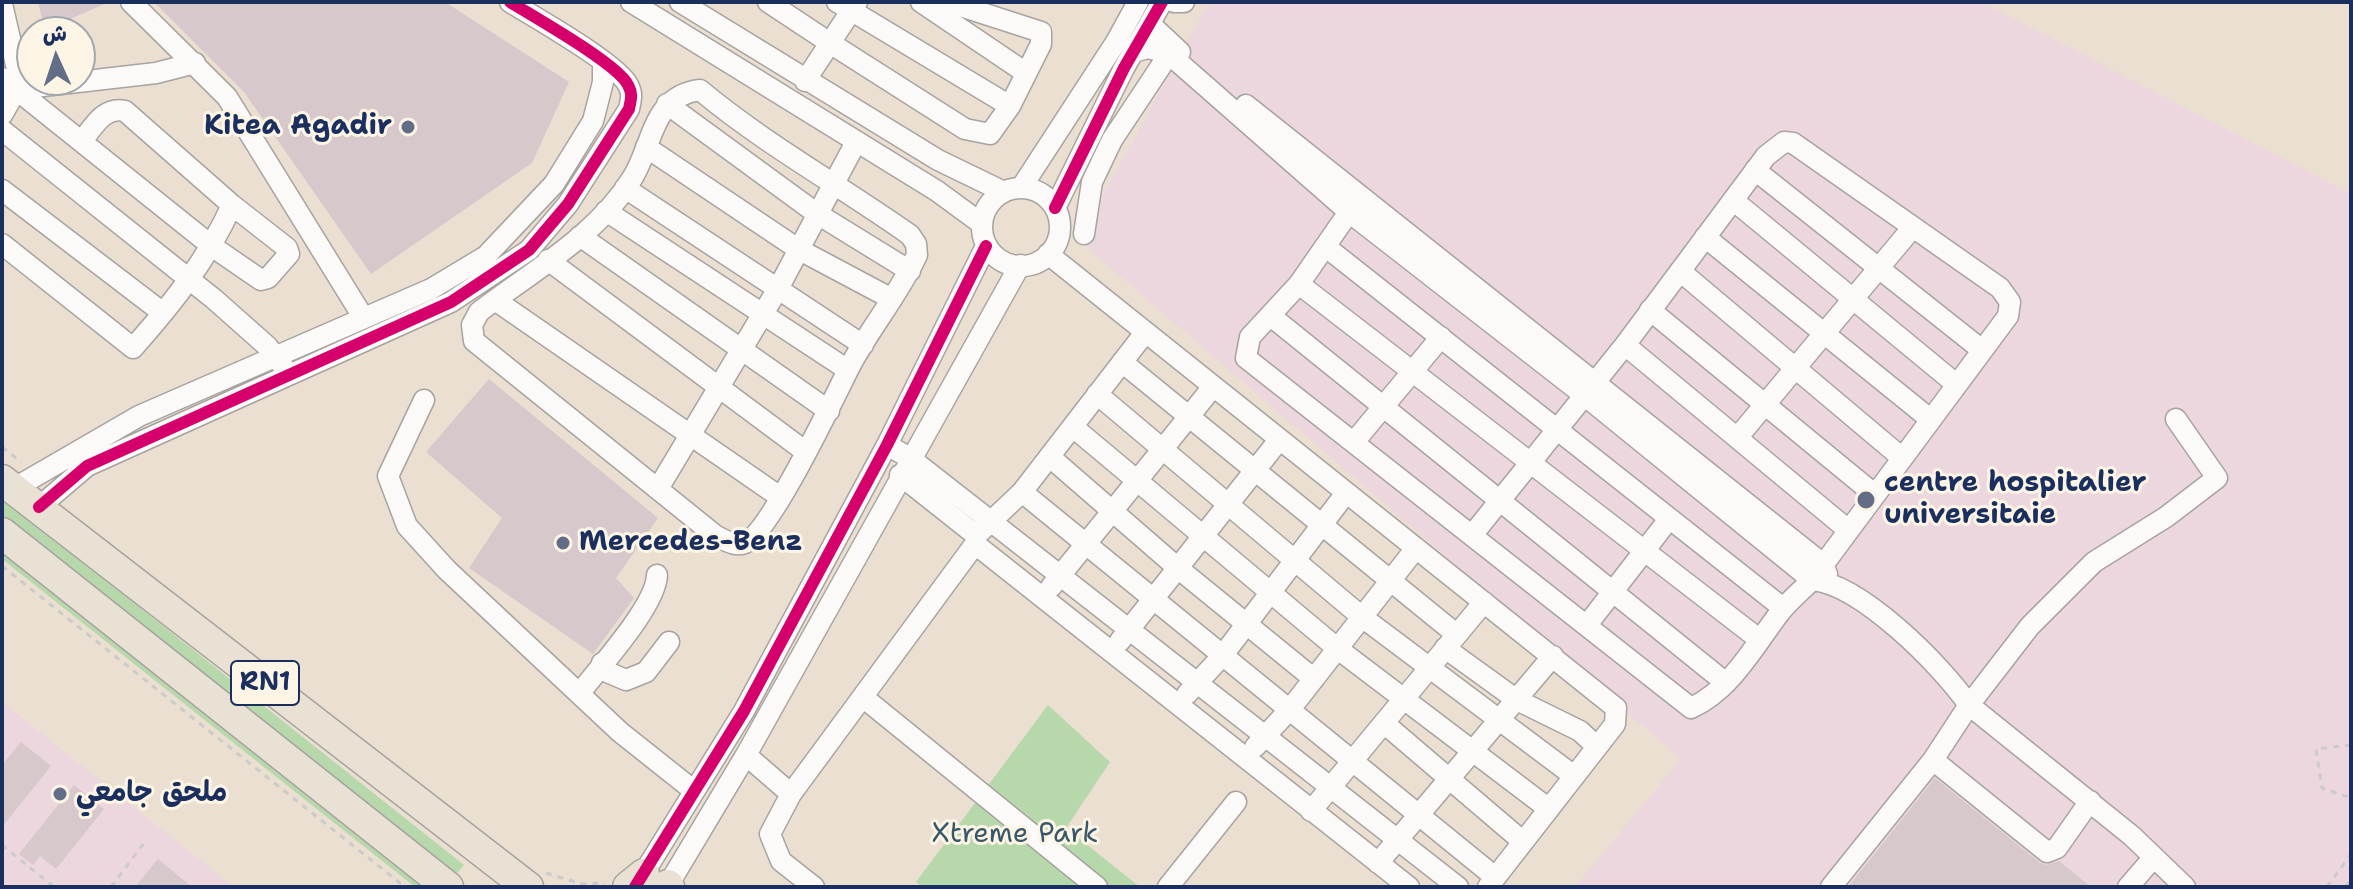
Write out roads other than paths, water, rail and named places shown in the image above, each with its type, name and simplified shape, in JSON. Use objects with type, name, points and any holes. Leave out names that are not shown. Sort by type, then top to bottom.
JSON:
[{"type":"highway","name":"RN1","points":[[8,484],[528,887]]},
{"type":"highway","name":"RN1","points":[[2,533],[448,887]]},
{"type":"street","points":[[131,2],[227,97],[363,317]]},
{"type":"street","points":[[8,484],[139,416],[451,302],[529,250],[568,204],[629,109],[632,95],[627,81],[603,62],[510,2]]},
{"type":"street","points":[[631,2],[956,204],[982,224]]},
{"type":"street","points":[[680,2],[938,160],[1012,190],[1040,193],[1055,208],[1060,233],[1048,254],[1030,264],[1020,265],[1001,260],[986,246],[982,224],[987,207],[1012,190],[1116,42],[1138,2]]},
{"type":"street","points":[[768,2],[972,133],[990,134],[1010,106],[1041,44],[1041,32],[948,2]]},
{"type":"street","points":[[921,2],[1026,73]]},
{"type":"street","points":[[1055,208],[1124,68],[1137,51],[1162,2]]},
{"type":"street","points":[[1174,2],[1184,2]]},
{"type":"street","points":[[2,4],[17,69],[9,84],[2,115]]},
{"type":"street","points":[[805,81],[830,43],[848,5],[1010,106]]},
{"type":"street","points":[[1150,24],[1349,212],[1589,389]]},
{"type":"street","points":[[1137,51],[1148,48],[1169,54],[1219,91],[1822,575],[1909,637],[1946,671],[1969,705],[2090,801],[2185,887]]},
{"type":"street","points":[[1084,234],[1092,182],[1112,140],[1169,54]]},
{"type":"street","points":[[39,507],[87,466],[282,365],[363,317],[431,289],[486,256],[554,184],[593,121],[603,82],[603,62]]},
{"type":"street","points":[[9,84],[156,73],[195,63]]},
{"type":"street","points":[[9,84],[213,247],[261,280],[268,278],[289,254],[287,248],[125,111],[115,108],[105,113],[82,141]]},
{"type":"street","points":[[700,90],[780,150],[833,181],[910,235],[916,244],[917,255],[910,271],[848,370],[829,411],[780,497],[745,543],[734,544],[716,536],[474,341],[472,325],[479,312],[580,236],[606,211],[625,188],[646,147],[667,104],[683,92],[700,90]]},
{"type":"street","points":[[667,104],[816,213],[910,271]]},
{"type":"street","points":[[2,130],[190,281],[282,365]]},
{"type":"street","points":[[659,487],[760,313],[779,287],[856,142]]},
{"type":"street","points":[[1349,212],[1299,284],[1272,317],[1250,337],[1246,358],[1691,708],[1709,700],[1726,683],[1783,608],[1822,575],[1847,529],[2008,316],[2010,302],[2000,288],[1793,143],[1784,142],[1755,170],[1625,345],[1555,428],[1473,534]]},
{"type":"street","points":[[646,147],[798,249],[892,299]]},
{"type":"street","points":[[1755,170],[1982,350]]},
{"type":"street","points":[[625,188],[863,345]]},
{"type":"street","points":[[2,190],[163,313]]},
{"type":"street","points":[[1733,200],[1956,384]]},
{"type":"street","points":[[241,211],[276,224],[297,211]]},
{"type":"street","points":[[2,244],[133,348],[190,281],[241,211]]},
{"type":"street","points":[[606,211],[848,370]]},
{"type":"street","points":[[1737,438],[1913,227]]},
{"type":"street","points":[[580,236],[738,350],[829,411]]},
{"type":"street","points":[[1705,237],[1930,419]]},
{"type":"street","points":[[652,885],[693,790],[744,711],[887,445],[986,246]]},
{"type":"street","points":[[1326,247],[1783,608]]},
{"type":"street","points":[[1022,492],[1088,542],[1154,601],[1420,813],[1491,882],[1615,724],[1616,708],[1144,334],[1048,254]]},
{"type":"street","points":[[548,260],[806,452]]},
{"type":"street","points":[[652,885],[746,755],[1020,265]]},
{"type":"street","points":[[1680,271],[1901,457]]},
{"type":"street","points":[[1299,284],[1760,640]]},
{"type":"street","points":[[495,300],[780,497]]},
{"type":"street","points":[[1650,310],[1874,494]]},
{"type":"street","points":[[1272,317],[1726,683]]},
{"type":"street","points":[[814,887],[781,861],[770,834],[791,794],[864,698],[980,534],[1022,492],[1144,334]]},
{"type":"street","points":[[1354,442],[1441,337]]},
{"type":"street","points":[[1625,345],[1847,529]]},
{"type":"street","points":[[1122,362],[1392,579],[1451,641],[1517,700],[1580,731],[1596,746]]},
{"type":"street","points":[[1042,600],[1212,388]]},
{"type":"street","points":[[1097,394],[1362,617],[1574,776]]},
{"type":"street","points":[[424,400],[388,476],[407,526],[488,611],[620,732],[693,790]]},
{"type":"street","points":[[1831,887],[1933,760],[1969,705],[2030,626],[2094,562],[2166,517],[2217,478],[2176,419]]},
{"type":"street","points":[[1073,427],[1338,649],[1549,809]]},
{"type":"street","points":[[1109,653],[1154,601],[1279,440]]},
{"type":"street","points":[[887,445],[905,467],[980,534],[1042,600],[1409,887]]},
{"type":"street","points":[[1050,457],[1112,513],[1314,679]]},
{"type":"street","points":[[1176,705],[1223,655],[1346,493]]},
{"type":"street","points":[[1587,625],[1669,519]]},
{"type":"street","points":[[980,534],[1059,576],[1458,887]]},
{"type":"street","points":[[1245,759],[1291,708],[1416,548]]},
{"type":"street","points":[[580,693],[644,607],[656,585],[657,575]]},
{"type":"street","points":[[1311,811],[1484,602]]},
{"type":"street","points":[[602,663],[607,672],[626,680],[646,672],[669,642]]},
{"type":"street","points":[[1378,863],[1474,754],[1553,656]]},
{"type":"street","points":[[864,698],[1097,887]]},
{"type":"street","points":[[1385,724],[1521,840]]},
{"type":"street","points":[[746,755],[791,794]]},
{"type":"street","points":[[1933,760],[2047,852],[2057,848],[2090,801]]},
{"type":"street","points":[[1168,887],[1236,802]]},
{"type":"street","points":[[2128,887],[2154,857]]},
{"type":"place","name":"Kitea Agadir","points":[[408,127]]},
{"type":"place","name":"centre hospitalier universitaie","points":[[1866,500]]},
{"type":"place","name":"Mercedes-Benz","points":[[563,543]]},
{"type":"place","name":"ملحق جامعي","points":[[60,794]]},
{"type":"park label","name":"Xtreme Park","points":[[1015,835]]}]
